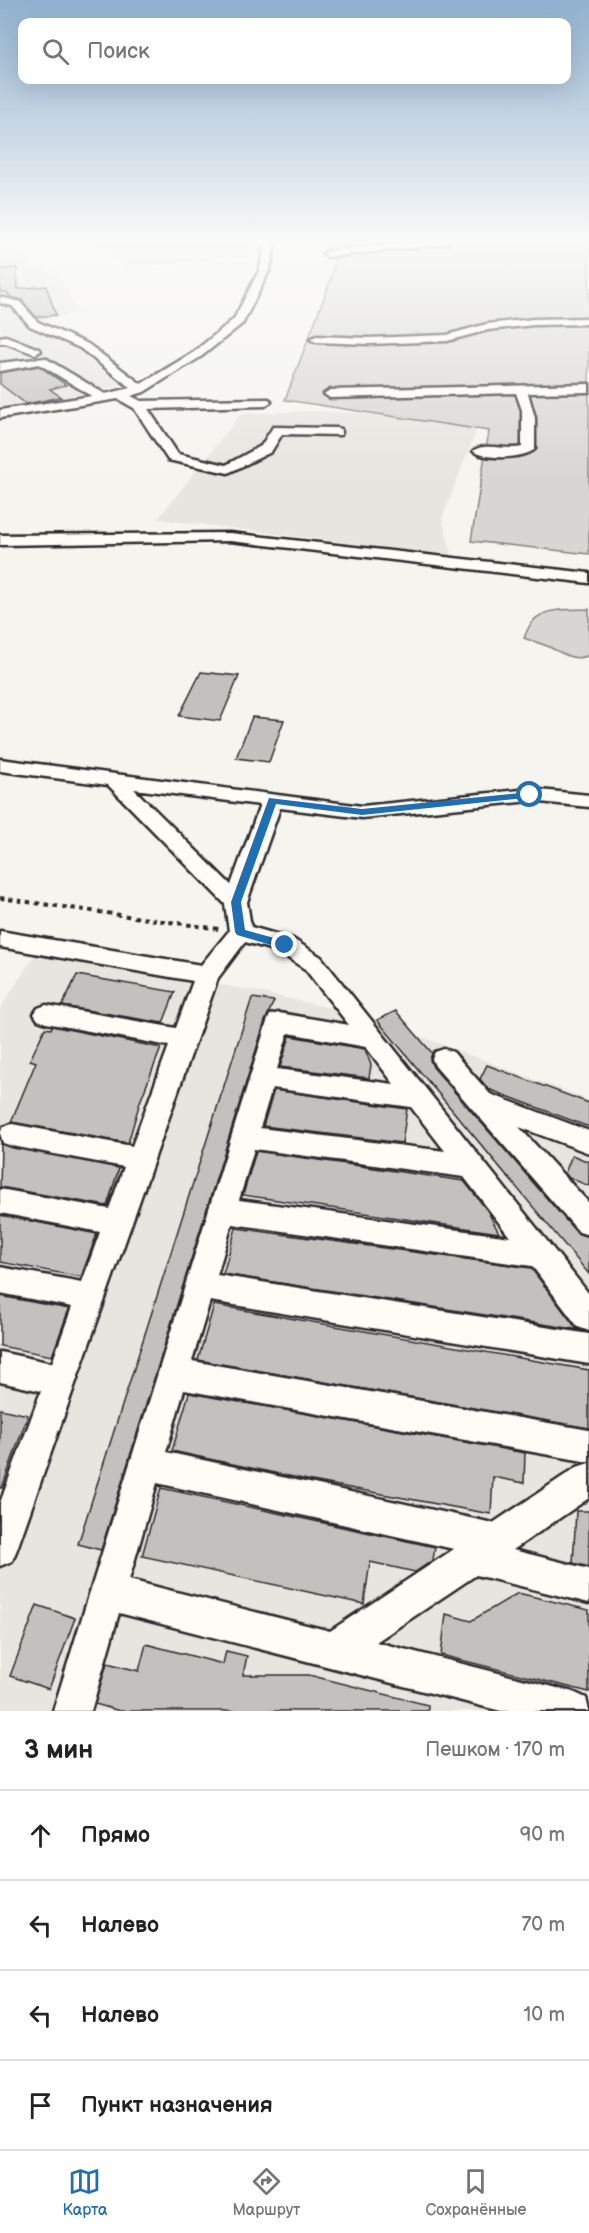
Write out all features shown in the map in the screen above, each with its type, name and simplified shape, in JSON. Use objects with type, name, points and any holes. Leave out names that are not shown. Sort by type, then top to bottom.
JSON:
[{"type":"street","points":[[31,321],[84,346],[140,388]]},
{"type":"street","points":[[0,397],[6,413],[120,395],[140,388],[198,354],[239,321]]},
{"type":"street","points":[[316,339],[369,341],[447,338],[487,327],[534,322],[589,321]]},
{"type":"street","points":[[0,340],[6,339],[35,351]]},
{"type":"street","points":[[0,367],[42,360],[104,398]]},
{"type":"street","points":[[330,394],[589,388]]},
{"type":"street","points":[[480,451],[509,453],[528,449],[530,415],[524,396],[519,389]]},
{"type":"street","points":[[120,395],[140,405],[265,402]]},
{"type":"street","points":[[140,405],[173,457],[228,469],[266,449],[278,430],[336,432]]},
{"type":"street","points":[[0,540],[230,537],[589,578]]},
{"type":"street","points":[[0,765],[362,812],[530,795],[589,801]]},
{"type":"street","points":[[114,780],[236,902]]},
{"type":"street","points":[[0,1549],[207,975],[240,932],[236,902],[272,801]]},
{"type":"street","points":[[240,932],[285,945],[313,963],[589,1317]]},
{"type":"street","points":[[0,939],[207,975]]},
{"type":"street","points":[[46,1014],[184,1039]]},
{"type":"street","points":[[72,1711],[279,1022],[374,1039]]},
{"type":"street","points":[[444,1059],[589,1224]]},
{"type":"street","points":[[262,1077],[418,1097]]},
{"type":"street","points":[[481,1101],[589,1142]]},
{"type":"street","points":[[12,1135],[141,1159]]},
{"type":"street","points":[[244,1137],[472,1166]]},
{"type":"street","points":[[0,1201],[118,1223]]},
{"type":"street","points":[[222,1210],[540,1254]]},
{"type":"street","points":[[0,1280],[91,1297]]},
{"type":"street","points":[[199,1286],[589,1349]]},
{"type":"street","points":[[0,1367],[61,1380]]},
{"type":"street","points":[[173,1373],[589,1446]]},
{"type":"street","points":[[146,1464],[484,1549],[589,1586]]},
{"type":"street","points":[[333,1650],[589,1479]]},
{"type":"street","points":[[107,1592],[573,1711]]},
{"type":"path","points":[[0,898],[240,932]]},
{"type":"shaded area","points":[[0,321],[44,321],[29,325],[73,347],[122,385],[0,412]]},
{"type":"shaded area","points":[[315,321],[589,321],[589,554],[471,541],[489,431],[285,400]]},
{"type":"shaded area","points":[[311,411],[481,419],[442,518],[452,556],[158,519],[241,414]]},
{"type":"shaded area","points":[[589,609],[589,655],[573,657],[524,638],[532,623],[544,613]]},
{"type":"shaded area","points":[[38,950],[254,991],[367,1016],[589,1100],[589,1711],[0,1711],[0,1009]]},
{"type":"building","points":[[39,366],[66,385],[50,389],[61,397],[26,404],[0,384],[0,373]]},
{"type":"building","points":[[201,672],[239,676],[220,721],[179,716]]},
{"type":"building","points":[[252,717],[284,720],[269,762],[236,758]]},
{"type":"building","points":[[77,975],[175,992],[163,1023],[62,1006]]},
{"type":"building","points":[[252,998],[274,1001],[265,1021],[101,1550],[78,1544]]},
{"type":"building","points":[[396,1011],[432,1053],[430,1060],[433,1067],[577,1233],[589,1237],[589,1274],[377,1020]]},
{"type":"building","points":[[52,1026],[161,1048],[140,1102],[128,1143],[11,1122],[36,1062],[30,1060],[45,1028],[51,1029]]},
{"type":"building","points":[[290,1036],[365,1049],[371,1065],[369,1078],[280,1067]]},
{"type":"building","points":[[487,1065],[589,1103],[589,1127],[488,1089],[480,1079]]},
{"type":"building","points":[[274,1090],[407,1109],[402,1143],[263,1126]]},
{"type":"building","points":[[1,1144],[119,1168],[107,1206],[0,1187]]},
{"type":"building","points":[[256,1151],[464,1181],[487,1210],[499,1233],[243,1195]]},
{"type":"building","points":[[572,1155],[589,1162],[589,1186],[569,1178],[565,1173]]},
{"type":"building","points":[[0,1215],[97,1234],[81,1277],[0,1262]]},
{"type":"building","points":[[236,1228],[531,1268],[576,1328],[581,1330],[223,1274]]},
{"type":"building","points":[[0,1296],[69,1309],[52,1356],[0,1346]]},
{"type":"building","points":[[214,1305],[589,1370],[589,1428],[198,1360]]},
{"type":"building","points":[[189,1393],[525,1453],[524,1483],[493,1477],[491,1514],[312,1481],[172,1451]]},
{"type":"building","points":[[0,1409],[28,1415],[2,1488],[0,1488]]},
{"type":"building","points":[[161,1488],[435,1547],[433,1560],[415,1572],[370,1562],[364,1604],[142,1556]]},
{"type":"building","points":[[576,1511],[589,1511],[589,1567],[573,1563]]},
{"type":"building","points":[[518,1593],[589,1610],[589,1692],[441,1655],[446,1614],[471,1621]]},
{"type":"building","points":[[37,1605],[75,1618],[49,1689],[10,1676]]},
{"type":"building","points":[[146,1644],[223,1664],[226,1651],[247,1656],[243,1675],[309,1675],[428,1705],[428,1711],[120,1711],[95,1704],[107,1663],[139,1671]]},
{"type":"route","points":[[285,945],[240,932],[236,902],[272,801],[362,812],[530,795]]}]
